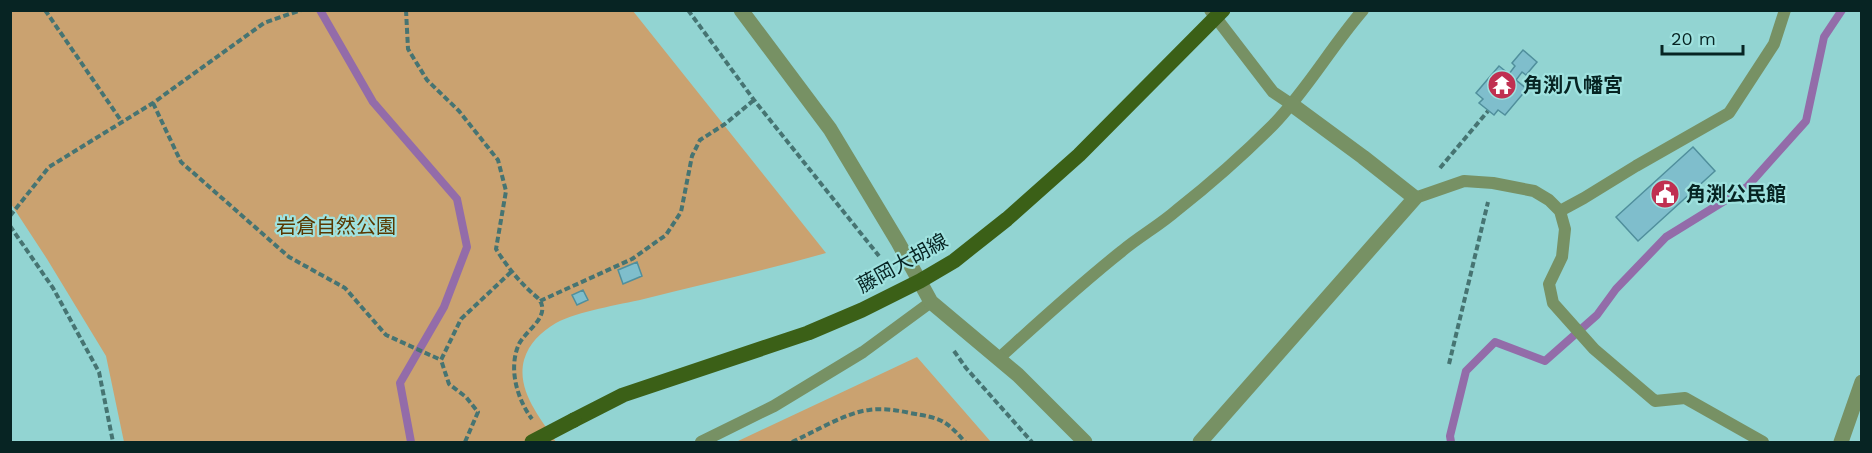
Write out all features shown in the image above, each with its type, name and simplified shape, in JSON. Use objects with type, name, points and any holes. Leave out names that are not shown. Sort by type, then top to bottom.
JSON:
[{"type":"main road","name":"藤岡大胡線","points":[[532,442],[623,395],[808,333],[862,310],[954,261],[1007,219],[1079,155],[1216,13]]},
{"type":"street","points":[[741,10],[830,129],[931,302],[1018,375],[1085,442]]},
{"type":"street","points":[[1200,442],[1415,198],[1290,104]]},
{"type":"street","points":[[1841,442],[1862,382]]},
{"type":"lane","points":[[998,359],[1076,287],[1176,211],[1274,124],[1315,75],[1363,10]]},
{"type":"lane","points":[[1560,211],[1729,113],[1774,44],[1785,10]]},
{"type":"lane","points":[[1216,13],[1273,92],[1290,104]]},
{"type":"lane","points":[[1415,198],[1464,181],[1493,183],[1534,191],[1548,200],[1560,211],[1565,229],[1562,257],[1549,284],[1552,303],[1594,349],[1655,401],[1685,398],[1763,442]]},
{"type":"lane","points":[[701,442],[774,406],[862,352],[931,302]]},
{"type":"path","points":[[45,10],[122,122]]},
{"type":"path","points":[[10,216],[49,167],[153,103],[264,23],[301,10]]},
{"type":"path","points":[[406,10],[408,49],[427,80],[459,111],[498,160],[506,191],[497,231],[496,249],[511,272],[540,301],[543,309],[540,318],[527,331],[518,346],[514,382],[535,424]]},
{"type":"path","points":[[688,10],[754,100],[883,260]]},
{"type":"path","points":[[540,301],[632,259],[666,235],[681,212],[692,156],[700,140],[725,124],[754,100]]},
{"type":"path","points":[[153,103],[181,162],[289,256],[345,288],[386,335],[441,360]]},
{"type":"path","points":[[1415,198],[1488,111]]},
{"type":"path","points":[[1449,364],[1493,183]]},
{"type":"path","points":[[10,225],[53,288],[99,372],[113,442]]},
{"type":"path","points":[[465,442],[478,412],[449,384],[441,360],[461,319],[511,272]]},
{"type":"path","points":[[948,342],[966,368],[1032,442]]},
{"type":"path","points":[[792,442],[853,414],[867,410],[888,409],[939,418],[953,428],[965,442]]},
{"type":"green space","name":"岩倉自然公園","points":[[10,11],[633,11],[826,253],[587,312],[551,326],[536,338],[529,348],[522,371],[531,404],[556,442],[124,442],[106,356],[11,204]]},
{"type":"green space","points":[[917,357],[991,442],[736,442]]},
{"type":"building","name":"角渕八幡宮","points":[[1523,50],[1537,62],[1526,75],[1522,72],[1516,80],[1527,89],[1505,115],[1498,110],[1494,115],[1479,103],[1483,99],[1476,93],[1499,66],[1509,74],[1515,66],[1512,63]]},
{"type":"building","name":"角渕公民館","points":[[1693,147],[1715,171],[1638,241],[1616,217]]},
{"type":"building","points":[[637,262],[642,276],[623,284],[618,270]]},
{"type":"building","points":[[583,290],[588,300],[577,305],[572,295]]},
{"type":"waterway","points":[[320,10],[373,102],[457,199],[467,247],[444,307],[400,383],[411,442]]},
{"type":"waterway","points":[[1451,442],[1450,436],[1466,371],[1495,342],[1545,361],[1597,315],[1616,289],[1666,237],[1747,187],[1806,121],[1824,37],[1842,10]]},
{"type":"place","name":"角渕八幡宮","points":[[1502,85]]},
{"type":"place","name":"角渕公民館","points":[[1665,194]]}]
